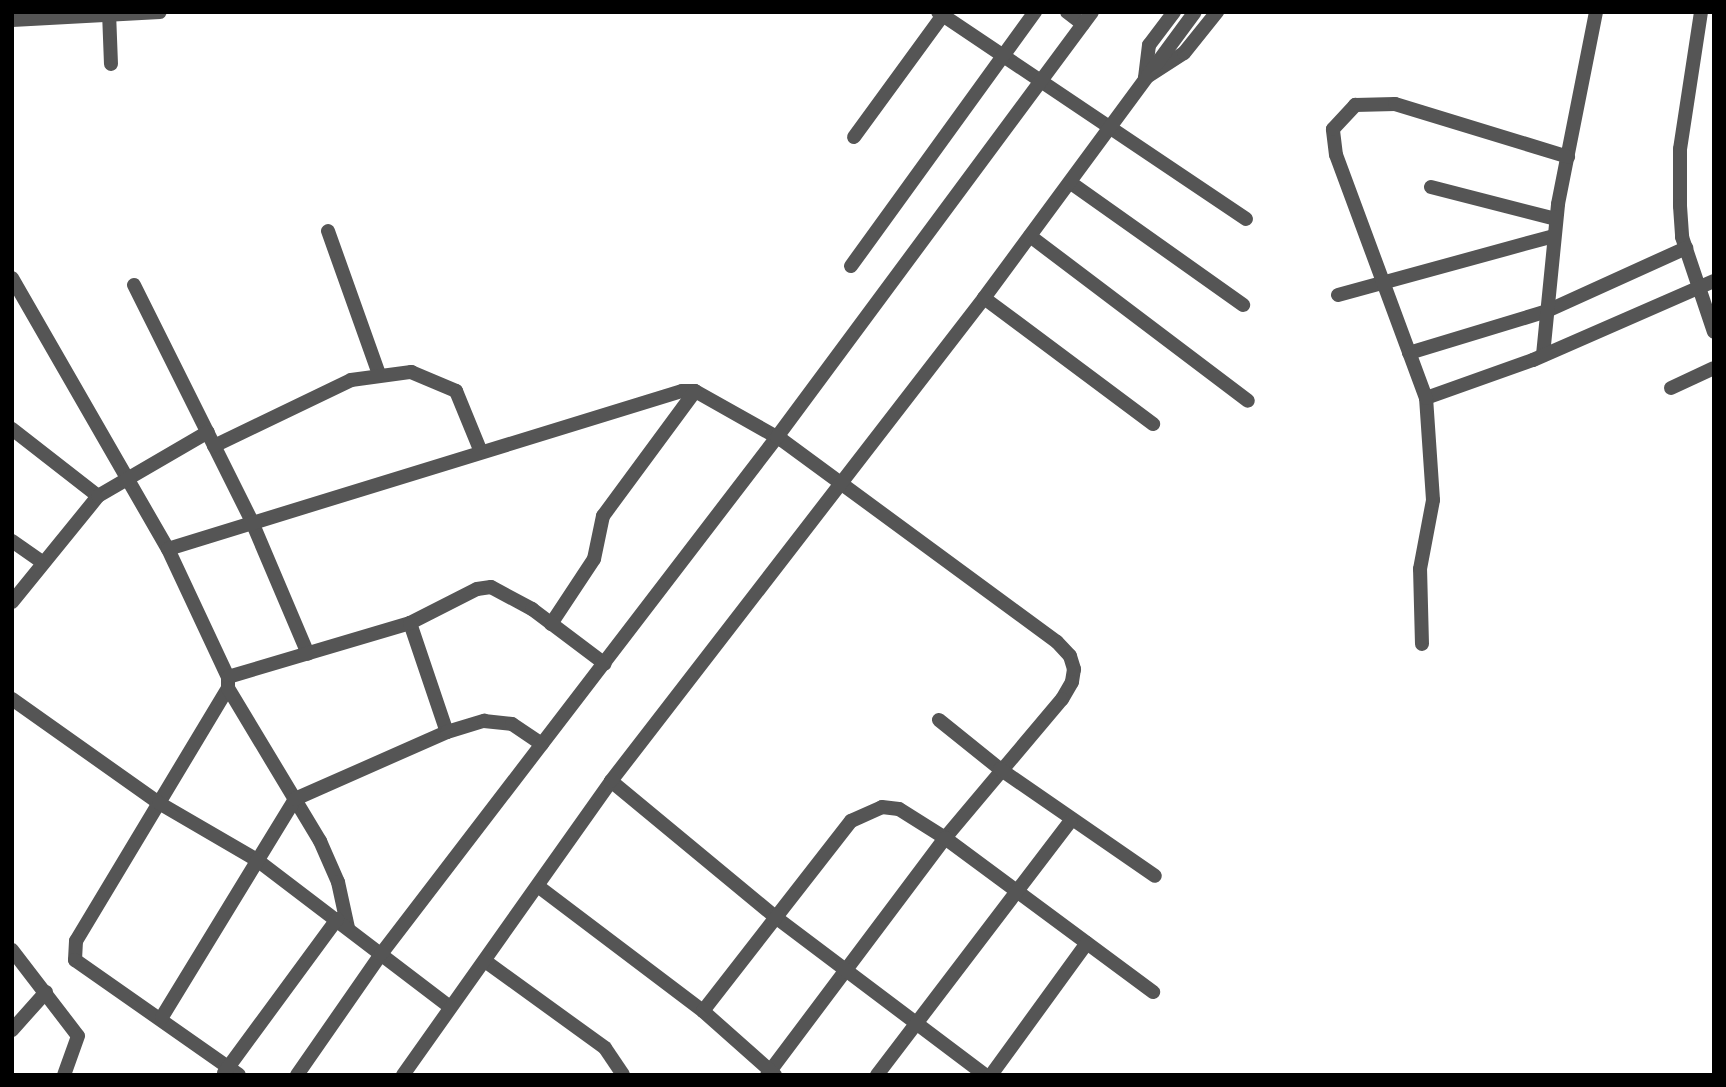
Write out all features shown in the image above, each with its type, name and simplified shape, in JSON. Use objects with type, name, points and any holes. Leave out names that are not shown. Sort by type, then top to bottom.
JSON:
[{"type":"street","points":[[12,20],[36,15],[160,12]]},
{"type":"street","points":[[851,266],[1035,12]]},
{"type":"street","points":[[297,1075],[380,954],[779,439],[1042,85],[1087,18],[1067,12]]},
{"type":"street","points":[[1144,78],[1149,45],[1174,12]]},
{"type":"street","points":[[403,1075],[539,887],[611,781],[984,298],[1195,12]]},
{"type":"street","points":[[1144,78],[1184,53],[1217,12]]},
{"type":"street","points":[[1543,355],[1553,236],[1597,12]]},
{"type":"street","points":[[1701,12],[1680,149],[1685,248],[1714,332]]},
{"type":"street","points":[[854,137],[942,13],[1042,85],[1246,219]]},
{"type":"street","points":[[109,14],[111,64]]},
{"type":"street","points":[[1422,644],[1420,569],[1433,500],[1426,398],[1381,281],[1333,141],[1337,122],[1355,105],[1395,104],[1568,157]]},
{"type":"street","points":[[1071,183],[1243,305]]},
{"type":"street","points":[[1431,187],[1556,219]]},
{"type":"street","points":[[328,231],[379,374]]},
{"type":"street","points":[[1030,236],[1248,401]]},
{"type":"street","points":[[1338,295],[1381,281],[1553,236]]},
{"type":"street","points":[[1409,353],[1547,311],[1685,248]]},
{"type":"street","points":[[12,278],[168,549],[228,683],[295,799],[338,883],[342,924],[230,1072],[162,1017],[82,967],[73,951],[228,683],[308,654],[410,624],[477,589],[491,587],[551,624],[605,664]]},
{"type":"street","points":[[1426,398],[1543,355],[1714,282]]},
{"type":"street","points":[[134,285],[252,522],[308,654]]},
{"type":"street","points":[[984,298],[1153,424]]},
{"type":"street","points":[[1671,388],[1714,368]]},
{"type":"street","points":[[12,602],[98,496],[127,476],[351,380],[379,374],[411,372],[456,391],[481,452]]},
{"type":"street","points":[[168,549],[682,391],[695,391],[779,439],[1070,656],[1072,682],[945,838],[771,1073],[703,1011],[539,887]]},
{"type":"street","points":[[551,624],[594,559],[603,516],[695,391]]},
{"type":"street","points":[[12,429],[98,496]]},
{"type":"street","points":[[12,541],[43,563]]},
{"type":"street","points":[[410,624],[447,732]]},
{"type":"street","points":[[12,699],[159,803],[257,860],[450,1007]]},
{"type":"street","points":[[939,719],[1000,769],[1155,876]]},
{"type":"street","points":[[162,1017],[295,799],[447,732],[498,720],[512,724],[542,744]]},
{"type":"street","points":[[611,781],[778,919],[985,1075]]},
{"type":"street","points":[[703,1011],[778,919],[851,821],[866,811],[899,809],[945,838],[1153,992]]},
{"type":"street","points":[[877,1075],[913,1022],[1019,893],[1071,820]]},
{"type":"street","points":[[991,1075],[1087,943]]},
{"type":"street","points":[[12,950],[78,1036],[64,1075]]},
{"type":"street","points":[[485,961],[605,1048],[623,1075]]},
{"type":"street","points":[[12,1030],[46,992]]}]
